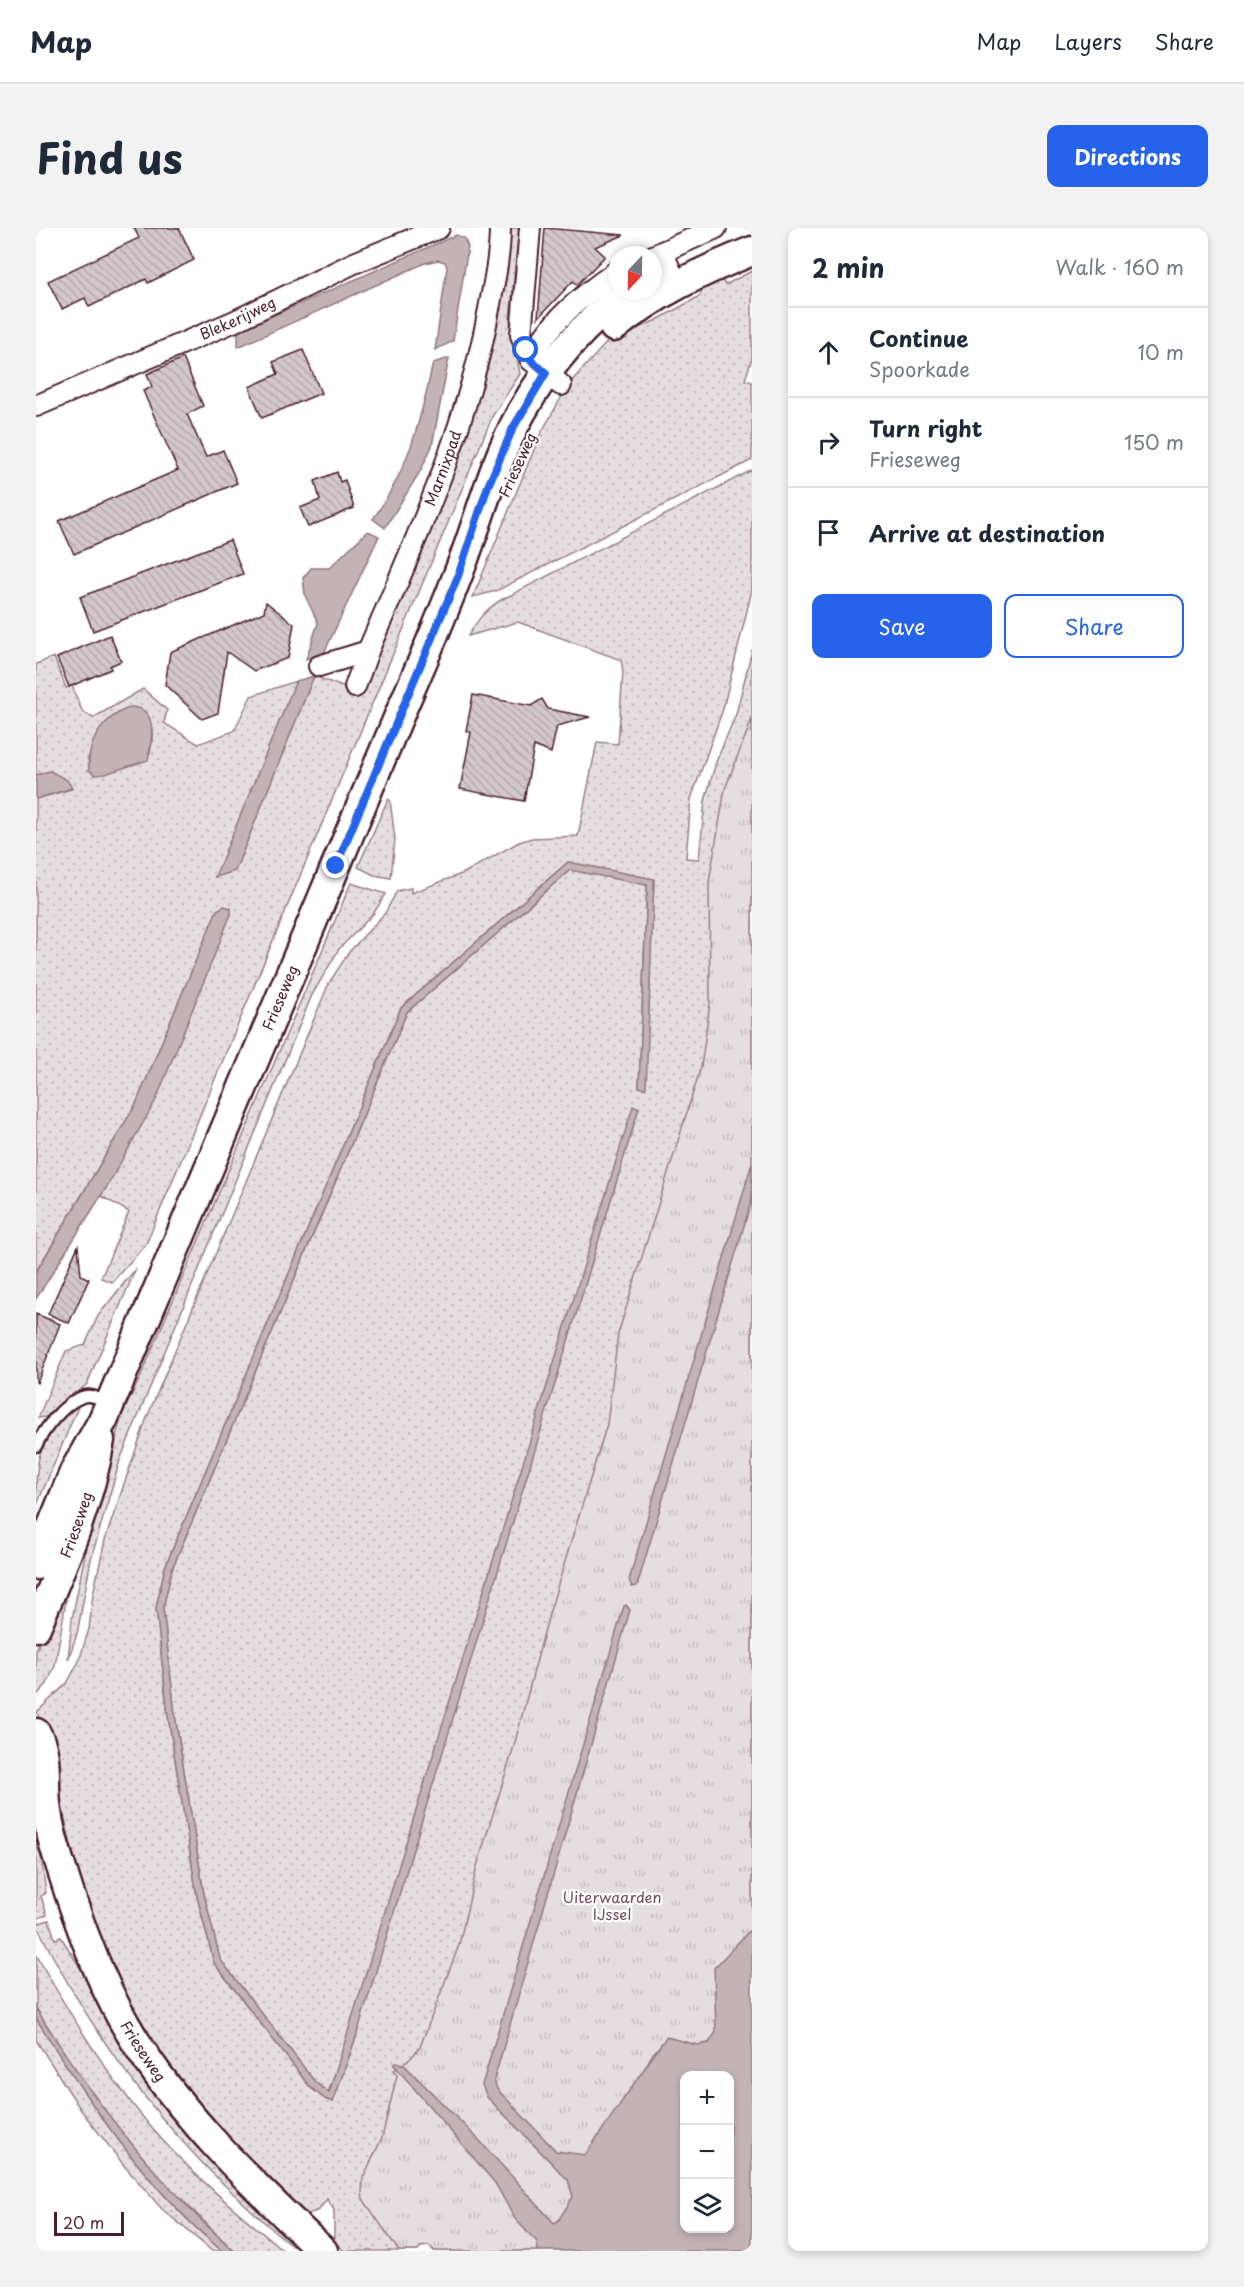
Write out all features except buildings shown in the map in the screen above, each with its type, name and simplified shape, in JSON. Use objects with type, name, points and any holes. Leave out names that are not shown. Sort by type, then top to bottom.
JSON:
[{"type":"main road","points":[[546,373],[613,328],[648,300],[663,267],[752,231]]},
{"type":"main road","points":[[663,267],[752,251]]},
{"type":"main road","points":[[546,373],[596,316],[616,300]]},
{"type":"main road","name":"Frieseweg","points":[[36,1627],[43,1563],[75,1470],[107,1412],[458,576],[492,476],[520,415],[546,373]]},
{"type":"main road","name":"Frieseweg","points":[[36,1733],[45,1753],[41,1792],[59,1861],[80,1921],[111,1995],[130,2033],[178,2101],[212,2142],[324,2251]]},
{"type":"street","name":"Blekerijweg","points":[[36,406],[235,321],[354,263],[439,228]]},
{"type":"street","name":"Marnixpad","points":[[368,651],[418,535],[458,433],[477,373],[493,288],[500,228]]},
{"type":"street","points":[[530,228],[521,328],[546,373]]},
{"type":"street","points":[[663,267],[716,228]]},
{"type":"street","points":[[546,373],[541,340],[564,315],[608,278]]},
{"type":"street","points":[[319,666],[368,651]]},
{"type":"street","points":[[355,687],[368,651]]},
{"type":"lane","points":[[36,1446],[46,1426],[82,1396],[93,1396],[107,1412]]},
{"type":"green space","points":[[506,228],[519,228],[510,320],[520,374],[493,415],[146,1244],[112,1282],[101,1278],[129,1212],[101,1196],[217,910],[136,1104],[36,1272],[36,799],[72,789],[50,771],[36,775],[36,664],[54,657],[66,688],[72,686],[82,711],[93,718],[143,689],[167,710],[164,723],[198,744],[234,731],[251,696],[296,681],[215,877],[235,871],[314,676],[361,694],[455,462]],"holes":[[[147,714],[152,729],[150,753],[95,775],[89,770],[88,758],[97,735]]]},
{"type":"green space","points":[[752,271],[752,358],[745,380],[752,382],[752,460],[496,591],[473,597],[540,435],[569,384],[608,341],[657,320],[700,296],[707,278],[719,272],[725,285]]},
{"type":"green space","points":[[752,470],[752,590],[723,709],[691,799],[686,858],[699,859],[705,801],[716,762],[736,714],[752,650],[752,1928],[716,2033],[709,2043],[482,2085],[394,2064],[421,2096],[538,2251],[434,2251],[429,2246],[420,2247],[418,2251],[344,2251],[334,2241],[334,2210],[327,2199],[319,2210],[305,2215],[250,2161],[210,2118],[180,2079],[162,2055],[131,2003],[105,1949],[84,1893],[51,1757],[37,1712],[67,1683],[79,1661],[89,1629],[93,1594],[105,1540],[146,1420],[329,983],[349,952],[385,913],[397,891],[411,888],[411,893],[464,873],[519,842],[532,838],[578,836],[597,742],[618,744],[623,671],[621,660],[518,622],[468,636],[482,615],[501,600]],"holes":[[[568,862],[654,879],[645,1088],[639,1087],[647,885],[570,870],[407,1012],[172,1569],[163,1608],[175,1715],[204,1894],[220,1960],[315,2082],[328,2093],[349,2035],[356,2037],[333,2102],[325,2099],[310,2087],[214,1963],[197,1896],[168,1716],[156,1608],[165,1567],[401,1008]]]},
{"type":"green space","name":"Uiterwaarden IJssel","points":[[752,719],[752,1943],[717,2032],[709,2043],[697,2045],[667,2037],[652,2055],[567,2210],[539,2251],[435,2251],[429,2246],[420,2247],[418,2251],[399,2251],[363,2199],[363,2178],[382,2138],[397,2075],[394,2070],[411,2058],[420,2047],[459,1945],[477,1866],[514,1746],[549,1614],[607,1424],[618,1334],[701,1067],[710,1003],[709,882],[725,789]]},
{"type":"green space","points":[[388,799],[395,839],[391,878],[374,875],[358,867]]},
{"type":"green space","points":[[351,883],[386,894],[373,914],[339,949],[312,995],[120,1460],[91,1559],[77,1634],[68,1660],[72,1619],[86,1549],[84,1545],[122,1415]]},
{"type":"green space","points":[[136,1268],[87,1384],[51,1416],[38,1418],[66,1351],[85,1345],[98,1316]]},
{"type":"green space","points":[[75,1406],[78,1407],[36,1507],[38,1463],[41,1451],[52,1429]]},
{"type":"green space","points":[[72,1565],[55,1666],[47,1684],[36,1696],[36,1650]]},
{"type":"green space","points":[[36,1820],[46,1893],[41,1896],[47,1915],[36,1919]]},
{"type":"green space","points":[[49,1920],[55,1939],[61,1937],[171,2113],[205,2154],[296,2243],[296,2248],[266,2224],[206,2167],[177,2136],[124,2070],[77,1999],[36,1924]]},
{"type":"green space","points":[[36,1954],[89,2043],[150,2126],[197,2175],[284,2251],[234,2251],[157,2175],[89,2092],[36,2008]]},
{"type":"green space","points":[[36,2018],[76,2081],[143,2171],[194,2226],[222,2251],[212,2251],[162,2209],[126,2168],[81,2110],[36,2040]]},
{"type":"shaded area","points":[[456,235],[464,238],[468,247],[453,341],[435,350],[447,267],[445,262],[438,260],[425,263],[238,347],[238,331]]},
{"type":"shaded area","points":[[449,358],[432,446],[421,470],[385,528],[373,519],[396,482],[412,444],[433,363]]},
{"type":"shaded area","points":[[368,531],[379,536],[324,653],[306,659],[318,623],[305,595],[303,578],[311,568],[329,568]]},
{"type":"shaded area","points":[[314,676],[235,871],[215,877],[296,681]]},
{"type":"shaded area","points":[[131,707],[140,709],[150,719],[152,736],[148,760],[95,775],[89,770],[94,739],[105,723],[121,711]]},
{"type":"shaded area","points":[[50,771],[67,780],[72,788],[36,799],[36,775]]},
{"type":"shaded area","points":[[568,862],[654,879],[646,1088],[639,1087],[647,885],[570,870],[407,1012],[172,1569],[163,1608],[175,1715],[204,1894],[220,1959],[315,2082],[329,2093],[633,1106],[639,1108],[356,2037],[333,2102],[325,2099],[310,2087],[214,1963],[197,1896],[168,1716],[156,1608],[165,1567],[401,1008]]},
{"type":"shaded area","points":[[224,906],[231,908],[231,914],[156,1100],[106,1188],[36,1299],[36,1272],[136,1104],[217,910]]},
{"type":"shaded area","points":[[752,1163],[752,1199],[637,1586],[632,1587],[629,1580]]},
{"type":"shaded area","points":[[626,1605],[630,1610],[494,2080],[497,2089],[556,2151],[585,2155],[666,2037],[697,2045],[709,2043],[716,2032],[714,1968],[752,1928],[752,2251],[538,2251],[537,2242],[515,2219],[495,2183],[394,2065],[397,2062],[404,2065],[478,2139],[554,2223],[558,2221],[573,2197],[568,2180],[487,2097],[482,2085]]},
{"type":"shaded area","points":[[36,2008],[79,2075],[126,2137],[177,2196],[234,2251],[222,2251],[194,2226],[143,2171],[76,2081],[36,2018]]},
{"type":"route","points":[[336,866],[458,576],[488,486],[513,428],[546,373],[531,360],[526,350]]}]
